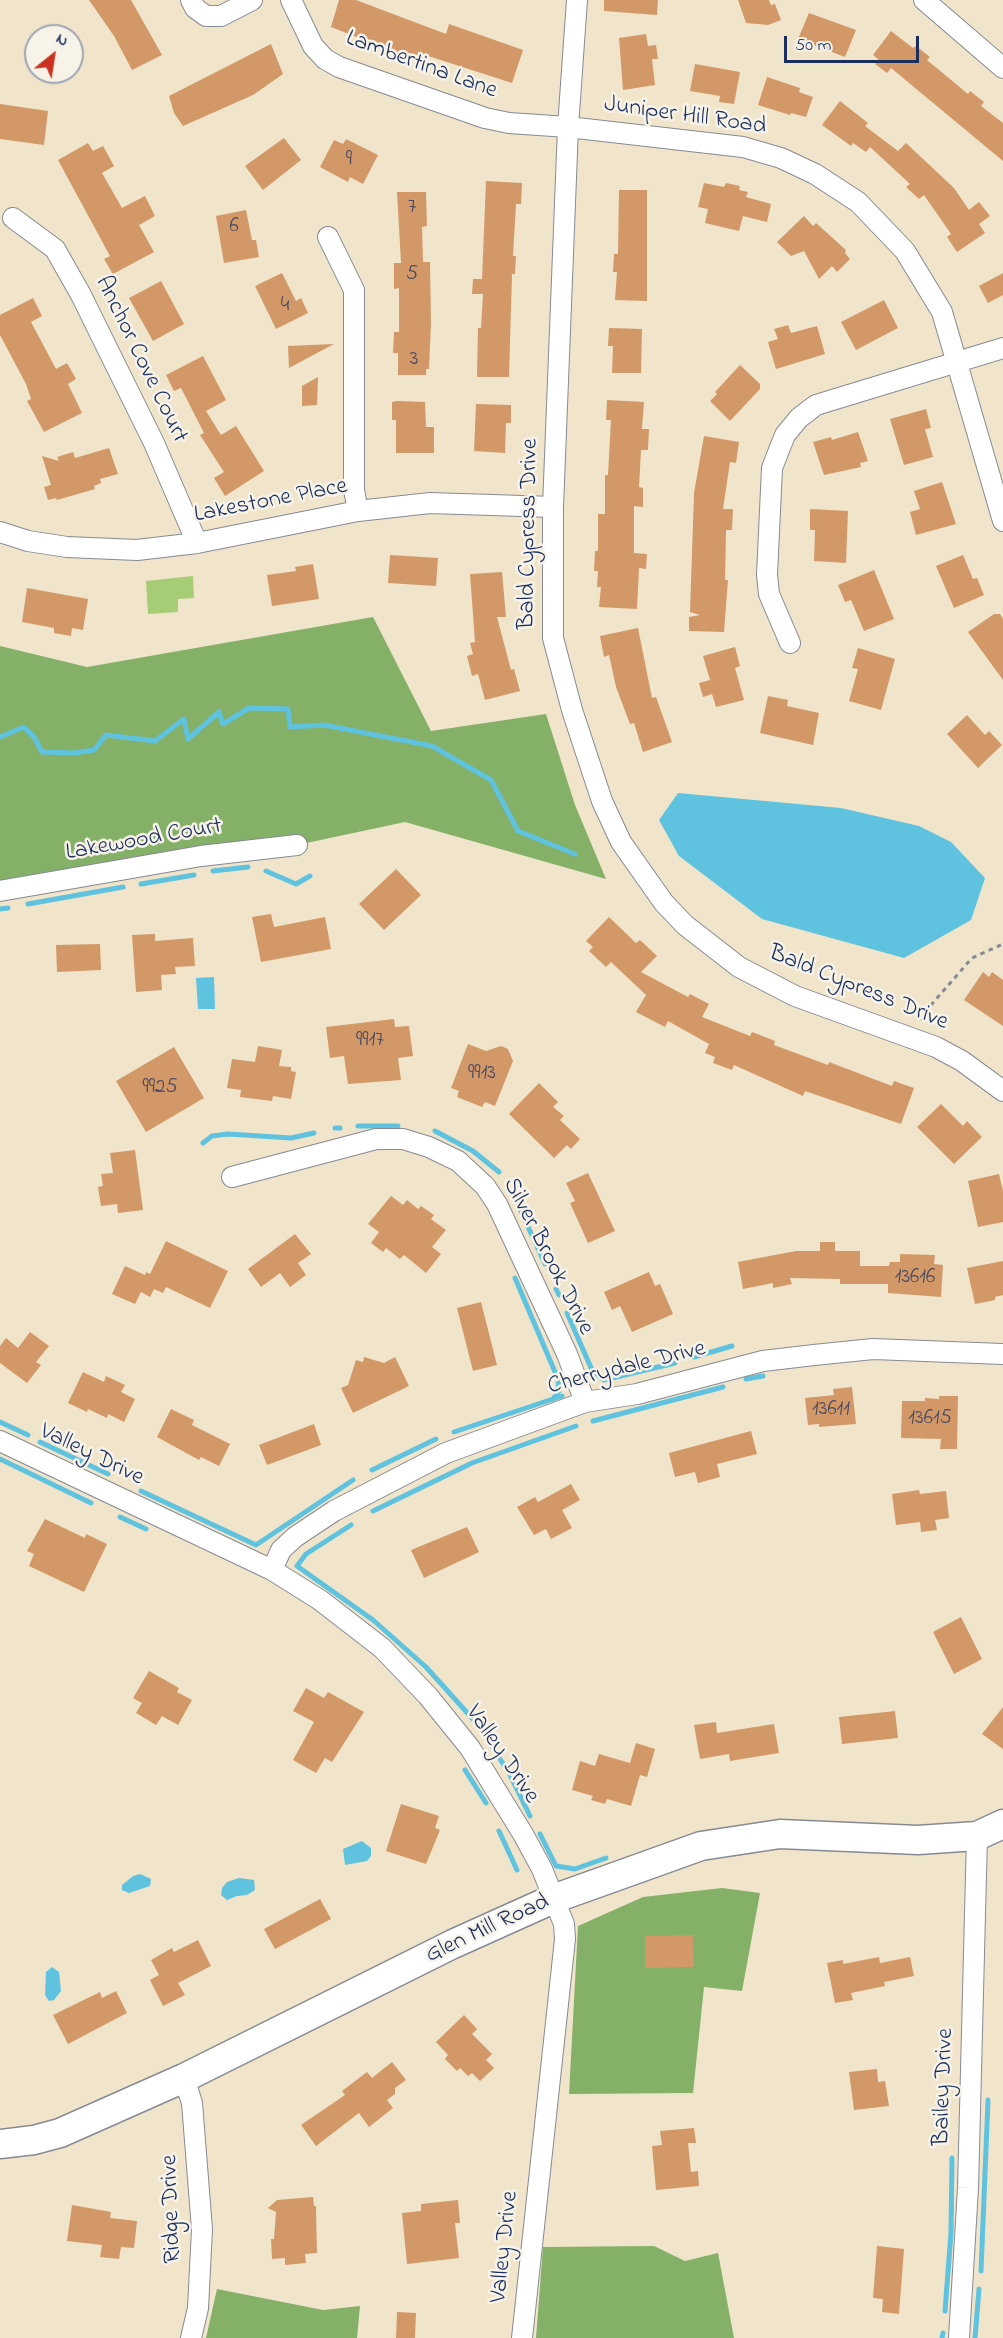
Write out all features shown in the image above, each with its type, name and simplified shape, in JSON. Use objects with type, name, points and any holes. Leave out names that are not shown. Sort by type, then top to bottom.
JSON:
[{"type":"main road","name":"Glen Mill Road","points":[[0,2144],[34,2140],[60,2133],[184,2078],[453,1944],[553,1899],[700,1846],[749,1838],[797,1834],[918,1840],[977,1836],[1003,1824]]},
{"type":"street","points":[[191,0],[195,8],[206,16],[221,16],[252,0]]},
{"type":"street","name":"Lambertina Lane","points":[[291,0],[313,46],[339,68],[485,118],[509,123],[568,127]]},
{"type":"street","name":"Bald Cypress Drive","points":[[577,0],[568,127],[551,564],[554,638],[560,670],[602,801],[621,842],[645,879],[685,925],[740,967],[795,996],[912,1038],[962,1061],[1003,1091]]},
{"type":"street","points":[[924,0],[1003,68]]},
{"type":"street","name":"Juniper Hill Road","points":[[568,127],[743,147],[781,158],[838,187],[866,209],[905,251],[942,312],[1003,521]]},
{"type":"street","name":"Anchor Cove Court","points":[[13,218],[55,249],[81,295],[154,443],[196,543]]},
{"type":"street","points":[[328,237],[354,290],[354,490],[358,511]]},
{"type":"street","points":[[790,643],[769,594],[767,575],[772,468],[785,435],[799,418],[816,405],[1003,348]]},
{"type":"street","name":"Lakestone Place","points":[[0,532],[28,541],[100,550],[136,550],[196,543],[358,511],[430,503],[553,507]]},
{"type":"street","name":"Lakewood Court","points":[[0,891],[201,856],[297,844]]},
{"type":"street","name":"Silver Brook Drive","points":[[232,1178],[376,1139],[402,1139],[429,1147],[458,1161],[485,1186],[497,1204],[567,1354],[585,1402]]},
{"type":"street","name":"Cherrydale Drive","points":[[272,1570],[281,1550],[295,1537],[334,1511],[446,1453],[585,1402],[637,1394],[763,1361],[814,1355],[873,1349],[1003,1354]]},
{"type":"street","name":"Valley Drive","points":[[0,1441],[272,1570],[320,1600],[382,1648],[428,1696],[470,1748],[508,1808],[542,1869],[564,1924],[565,1939],[522,2338]]},
{"type":"street","name":"Bailey Drive","points":[[959,2338],[968,2188],[977,1836]]},
{"type":"street","name":"Ridge Drive","points":[[184,2078],[192,2103],[202,2229],[198,2308],[191,2338]]},
{"type":"path","points":[[912,1038],[931,1005],[972,958],[1003,944]]},
{"type":"green space","points":[[193,576],[194,598],[178,599],[178,612],[148,614],[146,581]]},
{"type":"green space","points":[[373,617],[431,731],[546,714],[575,805],[606,879],[405,822],[297,845],[0,891],[0,646],[87,667]]},
{"type":"green space","points":[[722,1888],[760,1893],[742,1991],[704,1987],[693,2093],[569,2094],[578,1926],[643,1897]]},
{"type":"green space","points":[[654,2246],[685,2261],[718,2253],[734,2338],[536,2338],[543,2247]]},
{"type":"green space","points":[[217,2289],[323,2310],[360,2306],[357,2338],[206,2338]]},
{"type":"water","points":[[678,793],[841,808],[919,826],[951,842],[985,878],[971,920],[904,958],[762,919],[679,856],[659,820]]},
{"type":"water","points":[[214,977],[215,1009],[198,1009],[196,978]]},
{"type":"water","points":[[362,1841],[371,1848],[371,1856],[367,1861],[345,1865],[343,1849]]},
{"type":"water","points":[[140,1874],[151,1879],[150,1886],[129,1893],[122,1890],[122,1885],[133,1876]]},
{"type":"water","points":[[239,1878],[254,1880],[255,1890],[247,1895],[227,1900],[221,1895],[222,1888],[227,1882]]},
{"type":"water","points":[[52,1967],[59,1972],[61,1991],[54,2000],[49,2001],[45,1995],[46,1972]]},
{"type":"building","points":[[89,0],[131,0],[162,55],[132,70],[114,36]]},
{"type":"building","points":[[339,0],[356,0],[446,34],[449,24],[523,50],[512,83],[422,54],[420,62],[331,27]]},
{"type":"building","points":[[604,0],[658,0],[657,15],[604,11]]},
{"type":"building","points":[[738,0],[769,0],[771,5],[775,4],[781,20],[768,25],[746,23]]},
{"type":"building","points":[[809,13],[856,30],[845,57],[798,39]]},
{"type":"building","points":[[891,31],[913,48],[916,46],[930,57],[927,60],[968,94],[970,91],[984,102],[981,106],[1003,123],[1003,161],[891,68],[887,73],[875,64],[879,60],[873,55]]},
{"type":"building","points":[[646,34],[648,46],[656,45],[658,59],[652,59],[655,85],[623,90],[619,38]]},
{"type":"building","points":[[271,44],[283,74],[253,95],[183,126],[174,113],[169,96]]},
{"type":"building","points":[[695,64],[740,72],[734,104],[719,102],[720,96],[690,91]]},
{"type":"building","points":[[767,77],[800,88],[799,92],[813,97],[806,117],[791,113],[790,115],[758,105]]},
{"type":"building","points":[[840,101],[868,123],[865,126],[898,151],[906,143],[954,188],[969,210],[979,202],[990,216],[979,224],[985,233],[957,252],[947,237],[951,234],[924,195],[919,199],[906,187],[910,184],[870,147],[866,152],[853,143],[851,146],[822,125]]},
{"type":"building","points":[[0,104],[48,111],[44,145],[0,139]]},
{"type":"building","points":[[284,138],[301,160],[263,190],[245,166]]},
{"type":"building","points":[[346,139],[378,155],[363,184],[350,177],[348,182],[320,167],[334,140],[343,144]]},
{"type":"building","points":[[88,143],[93,151],[103,146],[114,166],[102,173],[122,208],[145,196],[155,216],[139,225],[154,252],[113,274],[104,259],[110,256],[58,160]]},
{"type":"building","points":[[486,181],[522,183],[521,204],[516,204],[513,256],[516,256],[515,274],[512,274],[509,377],[477,377],[478,328],[481,328],[483,294],[472,294],[473,279],[482,279]]},
{"type":"building","points":[[704,183],[724,187],[726,183],[740,186],[739,190],[748,192],[746,197],[771,204],[767,222],[743,216],[739,231],[705,223],[708,209],[698,207]]},
{"type":"building","points":[[619,190],[647,190],[647,301],[615,300],[617,272],[613,272],[614,254],[618,254]]},
{"type":"building","points":[[397,192],[426,192],[427,226],[422,227],[423,262],[430,262],[431,323],[429,369],[426,369],[426,375],[398,375],[398,353],[393,353],[394,332],[399,332],[399,288],[394,289],[394,263],[401,263]]},
{"type":"building","points":[[246,210],[252,240],[256,240],[259,257],[224,263],[216,216]]},
{"type":"building","points":[[804,216],[813,226],[816,223],[846,250],[845,253],[850,259],[837,272],[832,266],[819,279],[804,251],[791,256],[777,242]]},
{"type":"building","points":[[282,273],[296,301],[301,298],[308,313],[276,329],[255,286]]},
{"type":"building","points":[[1003,273],[1003,295],[988,303],[979,286]]},
{"type":"building","points":[[161,281],[184,324],[153,341],[129,298]]},
{"type":"building","points":[[33,298],[42,316],[31,322],[56,369],[67,363],[76,379],[68,384],[82,413],[44,432],[27,401],[31,399],[26,384],[0,335],[0,315]]},
{"type":"building","points":[[884,300],[898,328],[856,350],[841,322]]},
{"type":"building","points":[[788,325],[791,333],[817,326],[825,354],[776,369],[768,342],[778,339],[774,329]]},
{"type":"building","points":[[609,328],[642,329],[641,373],[612,373],[613,346],[608,346]]},
{"type":"building","points":[[334,344],[289,368],[288,346]]},
{"type":"building","points":[[203,356],[226,400],[206,411],[221,435],[236,426],[264,471],[225,496],[214,478],[224,472],[200,435],[204,433],[181,388],[174,391],[166,375]]},
{"type":"building","points":[[740,365],[760,384],[760,389],[730,421],[710,401],[717,394],[715,392]]},
{"type":"building","points":[[318,377],[317,405],[302,406],[302,386]]},
{"type":"building","points":[[607,400],[644,402],[642,429],[649,429],[648,450],[641,450],[639,487],[643,488],[643,507],[634,506],[634,553],[647,554],[646,569],[639,568],[637,609],[599,607],[601,587],[597,587],[598,571],[594,571],[595,551],[598,551],[598,514],[605,514],[605,475],[608,475],[611,420],[606,420]]},
{"type":"building","points":[[392,402],[425,402],[426,427],[434,427],[434,453],[396,453],[396,420],[392,420]]},
{"type":"building","points":[[476,404],[511,405],[511,423],[506,423],[505,453],[474,451]]},
{"type":"building","points":[[926,409],[931,428],[925,429],[933,457],[904,465],[890,419]]},
{"type":"building","points":[[858,432],[868,461],[860,463],[861,467],[824,475],[813,442],[831,437],[832,440]]},
{"type":"building","points":[[704,436],[739,442],[736,463],[730,462],[723,509],[733,509],[732,530],[726,530],[725,580],[728,580],[724,632],[689,631],[689,617],[700,615],[690,612],[694,493]]},
{"type":"building","points":[[109,448],[118,474],[100,479],[101,483],[94,486],[95,489],[57,500],[56,498],[48,500],[44,487],[51,485],[42,456],[59,461],[57,457],[73,452],[75,458]]},
{"type":"building","points":[[942,482],[956,524],[916,535],[910,512],[920,509],[914,491]]},
{"type":"building","points":[[810,509],[848,511],[846,563],[814,561],[815,530],[810,530]]},
{"type":"building","points":[[390,555],[438,558],[436,586],[388,583]]},
{"type":"building","points":[[963,555],[973,579],[977,578],[984,595],[954,608],[936,566]]},
{"type":"building","points":[[313,564],[319,599],[272,606],[267,575],[296,571],[295,567]]},
{"type":"building","points":[[874,570],[894,619],[864,631],[851,600],[845,602],[838,585]]},
{"type":"building","points":[[502,572],[506,617],[497,617],[511,670],[514,669],[520,691],[485,700],[478,674],[472,676],[467,656],[473,654],[470,643],[475,642],[470,574]]},
{"type":"building","points":[[27,588],[88,599],[83,630],[72,628],[71,636],[54,633],[54,628],[22,622]]},
{"type":"building","points":[[994,614],[1000,614],[1003,619],[1003,680],[968,632]]},
{"type":"building","points":[[638,628],[652,698],[656,697],[672,742],[643,752],[634,723],[630,724],[616,687],[609,655],[604,657],[600,636]]},
{"type":"building","points":[[735,647],[740,666],[735,668],[744,700],[716,707],[712,694],[703,697],[699,683],[710,680],[703,656]]},
{"type":"building","points":[[858,648],[895,659],[881,710],[849,701],[858,669],[852,668]]},
{"type":"building","points":[[768,696],[788,700],[787,706],[819,713],[813,745],[760,733]]},
{"type":"building","points":[[967,715],[985,735],[989,731],[1002,745],[978,768],[947,734]]},
{"type":"building","points":[[396,869],[421,895],[384,930],[359,904]]},
{"type":"building","points":[[271,914],[274,927],[325,917],[331,949],[261,962],[252,917]]},
{"type":"building","points":[[609,917],[636,943],[640,940],[657,956],[641,972],[688,997],[690,994],[709,1004],[702,1017],[750,1036],[752,1032],[775,1041],[774,1045],[828,1065],[829,1062],[892,1086],[894,1081],[914,1088],[901,1124],[805,1091],[803,1096],[734,1065],[732,1070],[713,1063],[715,1057],[705,1053],[709,1044],[668,1021],[665,1027],[636,1012],[646,995],[611,962],[606,967],[589,951],[593,947],[586,941]]},
{"type":"building","points":[[155,934],[155,941],[193,938],[195,966],[175,967],[176,974],[161,975],[162,990],[136,992],[132,935]]},
{"type":"building","points":[[100,944],[101,970],[57,972],[56,945]]},
{"type":"building","points":[[983,972],[989,977],[992,972],[1003,980],[1003,1026],[964,1000]]},
{"type":"building","points":[[394,1019],[395,1027],[409,1026],[413,1056],[398,1058],[401,1080],[348,1084],[344,1056],[330,1058],[326,1027]]},
{"type":"building","points":[[468,1044],[486,1051],[501,1046],[508,1049],[513,1061],[495,1106],[485,1102],[482,1107],[457,1097],[459,1091],[451,1088]]},
{"type":"building","points":[[258,1046],[282,1050],[279,1066],[291,1067],[291,1071],[296,1072],[291,1099],[273,1096],[272,1101],[240,1097],[241,1090],[227,1088],[232,1059],[255,1062]]},
{"type":"building","points":[[174,1047],[204,1098],[146,1132],[116,1081]]},
{"type":"building","points":[[539,1083],[558,1102],[553,1107],[564,1116],[560,1120],[580,1139],[571,1149],[567,1145],[554,1158],[509,1114]]},
{"type":"building","points":[[941,1104],[963,1126],[967,1121],[982,1137],[954,1164],[917,1127]]},
{"type":"building","points":[[135,1150],[143,1210],[118,1213],[117,1204],[101,1206],[98,1187],[103,1186],[101,1174],[113,1173],[110,1153]]},
{"type":"building","points":[[588,1173],[615,1231],[588,1243],[570,1203],[575,1201],[566,1183]]},
{"type":"building","points":[[999,1174],[1003,1191],[1003,1222],[978,1227],[968,1181]]},
{"type":"building","points":[[391,1196],[403,1205],[407,1200],[418,1209],[421,1206],[434,1215],[431,1219],[446,1230],[432,1247],[441,1254],[426,1273],[404,1255],[400,1259],[386,1248],[383,1252],[371,1243],[379,1232],[368,1224]]},
{"type":"building","points":[[295,1234],[311,1254],[298,1263],[306,1275],[290,1287],[280,1273],[261,1287],[248,1269]]},
{"type":"building","points":[[166,1241],[228,1271],[210,1308],[166,1287],[163,1293],[154,1289],[150,1297],[141,1292],[135,1304],[112,1294],[125,1266],[145,1275],[146,1272],[150,1274]]},
{"type":"building","points":[[820,1242],[835,1242],[835,1251],[860,1251],[860,1266],[889,1266],[890,1262],[900,1262],[900,1254],[935,1255],[934,1264],[943,1265],[941,1297],[888,1293],[888,1284],[840,1284],[840,1279],[790,1278],[792,1284],[773,1288],[773,1283],[743,1289],[738,1262],[796,1251],[820,1251]]},
{"type":"building","points":[[1003,1261],[1003,1295],[995,1297],[995,1300],[975,1304],[967,1268]]},
{"type":"building","points":[[649,1272],[655,1286],[660,1284],[673,1314],[632,1332],[620,1306],[612,1310],[604,1292]]},
{"type":"building","points":[[481,1302],[497,1365],[473,1371],[457,1308]]},
{"type":"building","points":[[30,1332],[49,1346],[36,1362],[41,1365],[27,1383],[0,1363],[0,1346],[6,1338],[18,1348]]},
{"type":"building","points":[[364,1357],[384,1363],[395,1357],[409,1386],[353,1413],[341,1388],[348,1385],[356,1360],[363,1362]]},
{"type":"building","points":[[83,1372],[104,1382],[106,1376],[125,1385],[121,1392],[135,1399],[124,1422],[108,1414],[107,1418],[68,1403]]},
{"type":"building","points":[[852,1387],[856,1424],[819,1427],[819,1424],[808,1425],[805,1398],[834,1395],[833,1389]]},
{"type":"building","points":[[939,1396],[958,1396],[957,1449],[940,1449],[941,1439],[901,1438],[902,1401],[925,1401],[925,1398],[939,1399]]},
{"type":"building","points":[[171,1409],[194,1420],[192,1425],[230,1444],[219,1466],[201,1457],[199,1460],[157,1437]]},
{"type":"building","points":[[314,1424],[321,1445],[267,1465],[259,1445]]},
{"type":"building","points":[[751,1431],[757,1454],[717,1464],[720,1477],[698,1483],[695,1472],[675,1477],[669,1453]]},
{"type":"building","points":[[571,1484],[580,1500],[562,1510],[572,1528],[551,1539],[546,1529],[534,1535],[517,1507],[535,1497],[538,1502]]},
{"type":"building","points":[[919,1490],[920,1494],[946,1491],[949,1518],[935,1520],[937,1530],[921,1532],[920,1522],[896,1525],[892,1494]]},
{"type":"building","points":[[45,1519],[85,1538],[86,1534],[107,1544],[84,1592],[29,1566],[34,1554],[27,1551]]},
{"type":"building","points":[[467,1527],[479,1552],[424,1578],[411,1550]]},
{"type":"building","points":[[961,1617],[982,1659],[954,1674],[933,1632]]},
{"type":"building","points":[[149,1671],[179,1688],[177,1692],[192,1700],[178,1725],[162,1716],[156,1725],[136,1713],[142,1703],[133,1698]]},
{"type":"building","points":[[306,1688],[324,1698],[328,1692],[364,1712],[332,1762],[325,1758],[316,1773],[293,1760],[314,1722],[293,1711]]},
{"type":"building","points":[[1003,1707],[1003,1749],[982,1734]]},
{"type":"building","points":[[895,1711],[898,1738],[842,1744],[839,1717]]},
{"type":"building","points":[[716,1722],[717,1733],[774,1724],[779,1753],[730,1761],[729,1754],[700,1759],[694,1725]]},
{"type":"building","points":[[636,1743],[655,1749],[647,1777],[640,1775],[631,1806],[607,1799],[605,1804],[591,1800],[593,1796],[572,1790],[580,1761],[595,1766],[599,1754],[630,1763]]},
{"type":"building","points":[[401,1804],[439,1816],[435,1828],[440,1830],[426,1864],[386,1851]]},
{"type":"building","points":[[320,1899],[331,1919],[275,1949],[264,1929]]},
{"type":"building","points":[[693,1935],[694,1967],[645,1968],[645,1936]]},
{"type":"building","points":[[198,1940],[211,1966],[178,1983],[185,1995],[163,2006],[150,1980],[159,1975],[151,1960],[172,1948],[174,1952]]},
{"type":"building","points":[[879,1957],[880,1963],[910,1957],[914,1976],[884,1982],[885,1986],[851,1993],[853,2000],[835,2003],[827,1963],[843,1960],[843,1964]]},
{"type":"building","points":[[116,1991],[127,2013],[68,2044],[53,2015],[100,1992],[102,1998]]},
{"type":"building","points":[[464,2015],[477,2029],[472,2034],[492,2054],[486,2060],[494,2068],[480,2081],[472,2073],[468,2076],[460,2068],[457,2071],[445,2059],[448,2055],[436,2042]]},
{"type":"building","points":[[392,2062],[406,2080],[395,2088],[395,2094],[387,2100],[393,2108],[369,2127],[359,2113],[316,2146],[301,2125],[345,2095],[342,2091],[367,2072],[372,2078]]},
{"type":"building","points":[[877,2069],[878,2082],[885,2081],[889,2106],[854,2110],[849,2072]]},
{"type":"building","points":[[694,2128],[696,2143],[688,2143],[691,2172],[698,2171],[699,2186],[656,2190],[652,2146],[662,2145],[660,2131]]},
{"type":"building","points":[[313,2197],[314,2206],[316,2206],[317,2253],[305,2254],[306,2263],[285,2265],[285,2258],[272,2259],[271,2239],[274,2239],[276,2212],[268,2208],[277,2200]]},
{"type":"building","points":[[458,2200],[460,2223],[455,2223],[459,2258],[407,2264],[402,2213],[421,2211],[421,2204]]},
{"type":"building","points":[[72,2205],[111,2212],[110,2218],[137,2221],[134,2248],[121,2247],[119,2259],[100,2257],[102,2245],[67,2241]]},
{"type":"building","points":[[877,2246],[904,2249],[899,2314],[882,2312],[883,2299],[873,2298]]},
{"type":"building","points":[[397,2312],[416,2313],[415,2338],[396,2338]]},
{"type":"waterway","points":[[0,737],[24,727],[34,737],[42,752],[74,753],[94,750],[106,735],[155,741],[184,719],[188,739],[219,712],[223,724],[249,708],[288,709],[290,727],[324,725],[432,746],[491,780],[518,831],[575,854]]},
{"type":"waterway","points":[[213,871],[248,867]]},
{"type":"waterway","points":[[266,871],[296,884],[310,876]]},
{"type":"waterway","points":[[141,884],[194,875]]},
{"type":"waterway","points":[[28,904],[123,887]]},
{"type":"waterway","points":[[0,909],[8,908]]},
{"type":"waterway","points":[[358,1126],[398,1126]]},
{"type":"waterway","points":[[335,1128],[340,1128]]},
{"type":"waterway","points":[[435,1131],[473,1151],[499,1172]]},
{"type":"waterway","points":[[203,1143],[212,1136],[228,1134],[291,1138],[314,1133]]},
{"type":"waterway","points":[[515,1198],[545,1264]]},
{"type":"waterway","points":[[515,1278],[558,1379],[559,1391],[553,1399]]},
{"type":"waterway","points":[[556,1289],[559,1295]]},
{"type":"waterway","points":[[567,1313],[592,1370],[604,1380],[675,1363]]},
{"type":"waterway","points":[[694,1357],[732,1346]]},
{"type":"waterway","points":[[746,1379],[763,1376]]},
{"type":"waterway","points":[[593,1421],[723,1387]]},
{"type":"waterway","points":[[454,1432],[562,1396]]},
{"type":"waterway","points":[[0,1422],[28,1435]]},
{"type":"waterway","points":[[373,1511],[472,1463],[576,1426]]},
{"type":"waterway","points":[[372,1470],[436,1439]]},
{"type":"waterway","points":[[40,1442],[108,1474]]},
{"type":"waterway","points":[[0,1459],[91,1503]]},
{"type":"waterway","points":[[141,1491],[256,1545],[353,1480]]},
{"type":"waterway","points":[[120,1517],[146,1529]]},
{"type":"waterway","points":[[351,1525],[306,1554],[297,1566],[373,1620],[426,1667],[480,1727],[510,1775],[530,1816]]},
{"type":"waterway","points":[[465,1770],[486,1803]]},
{"type":"waterway","points":[[499,1831],[517,1870]]},
{"type":"waterway","points":[[540,1834],[556,1866],[575,1869],[606,1858]]},
{"type":"waterway","points":[[981,2271],[988,2100]]},
{"type":"waterway","points":[[945,2311],[951,2233],[952,2158]]},
{"type":"waterway","points":[[975,2338],[979,2289]]},
{"type":"waterway","points":[[942,2338],[943,2333]]}]
